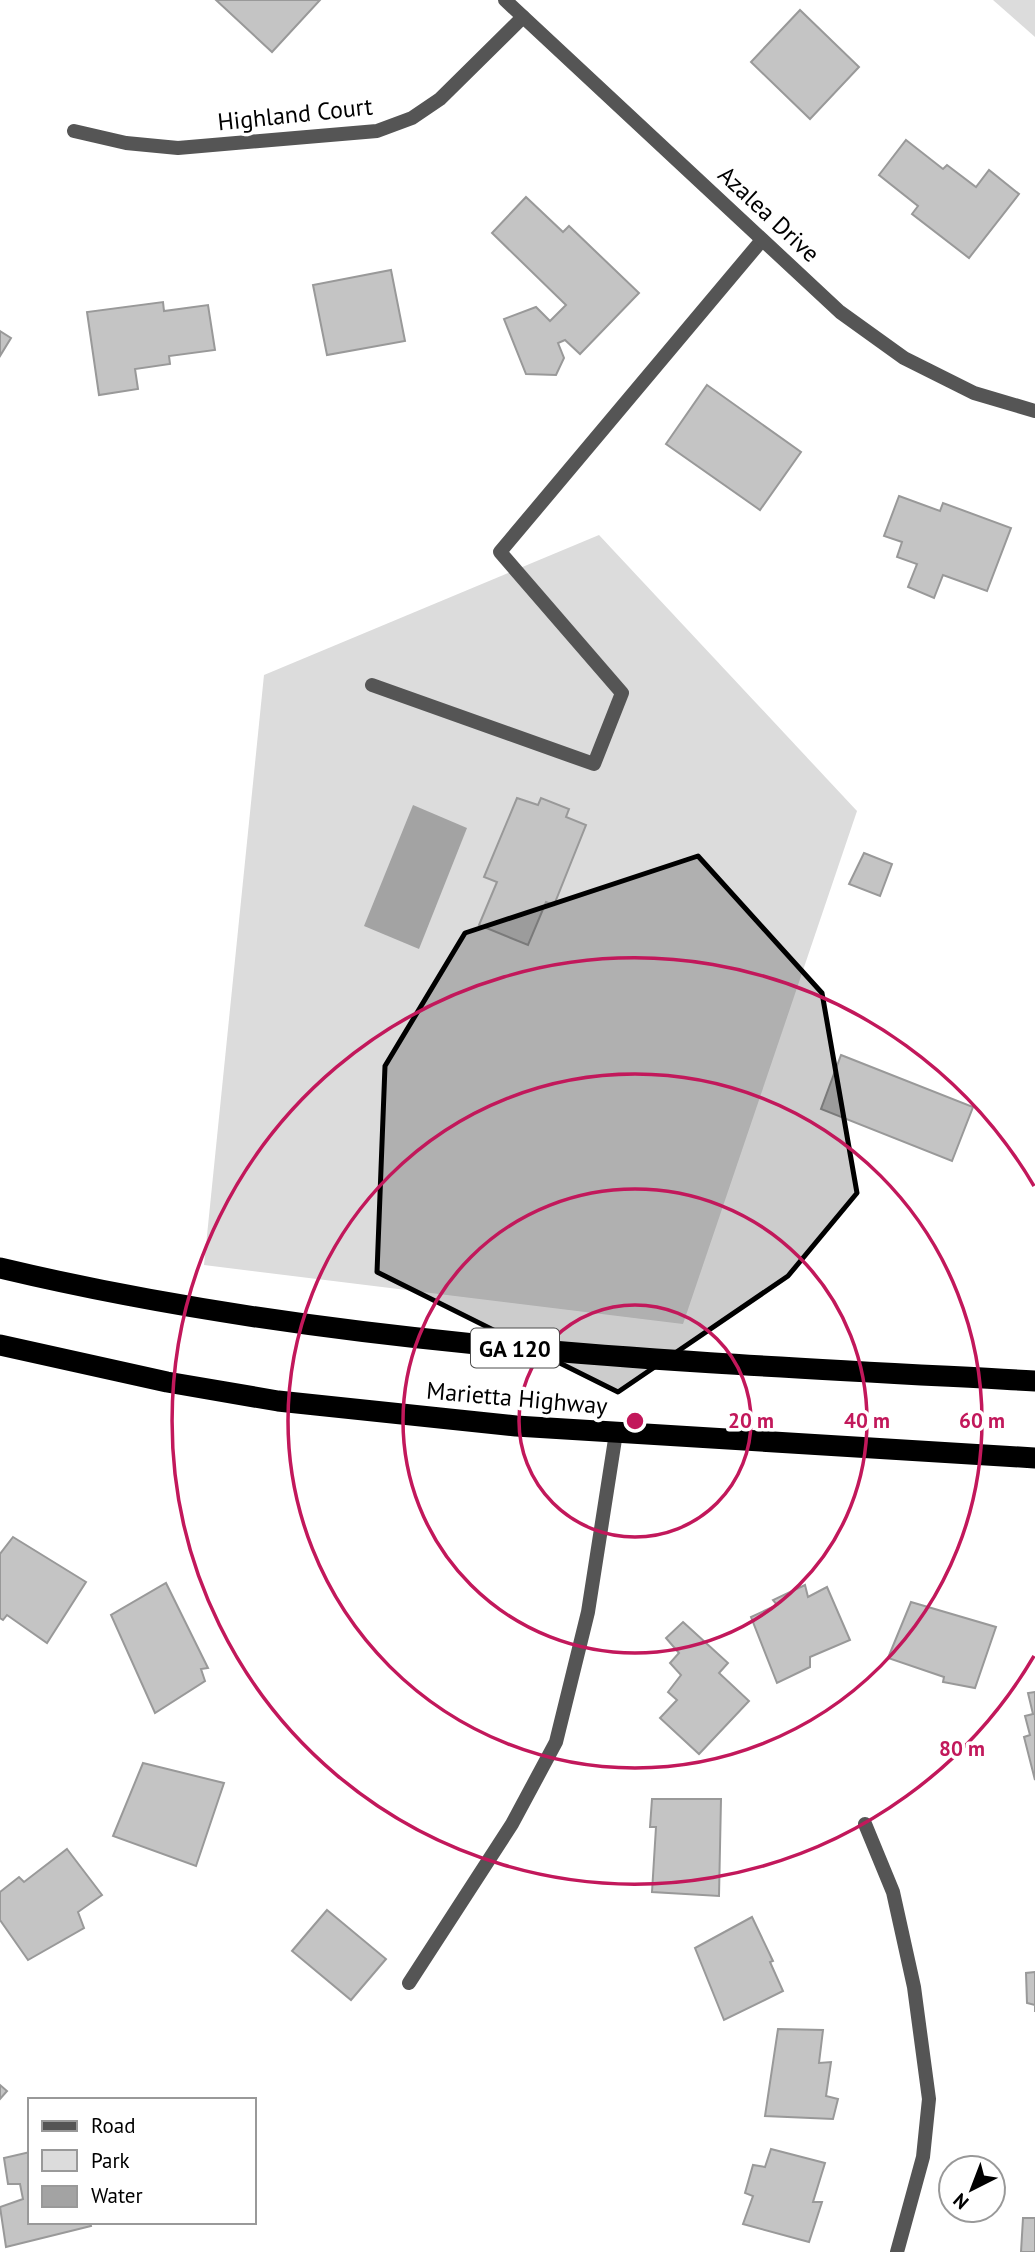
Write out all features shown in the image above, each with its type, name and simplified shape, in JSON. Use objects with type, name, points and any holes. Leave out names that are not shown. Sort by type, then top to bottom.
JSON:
[{"type":"highway","name":"Marietta Highway","points":[[0,1268],[208,1310],[317,1327],[555,1352],[1035,1381]]},
{"type":"highway","name":"Marietta Highway","points":[[0,1345],[167,1382],[278,1401],[516,1426],[1035,1458]]},
{"type":"street","name":"Azalea Drive","points":[[505,0],[840,312],[904,358],[974,393],[1035,411]]},
{"type":"street","name":"Highland Court","points":[[74,131],[126,144],[178,148],[377,131],[412,118],[440,99],[523,17]]},
{"type":"street","points":[[372,685],[594,764],[622,693],[500,552],[762,240]]},
{"type":"street","points":[[409,1983],[512,1824],[556,1742],[588,1612],[616,1433]]},
{"type":"street","points":[[865,1824],[893,1892],[914,1987],[929,2099],[923,2157],[897,2252]]},
{"type":"highlighted area","points":[[698,856],[822,993],[857,1193],[788,1276],[618,1392],[377,1272],[385,1066],[465,933]]},
{"type":"green space","points":[[993,0],[1035,0],[1035,37]]},
{"type":"green space","points":[[599,535],[857,811],[683,1324],[204,1265],[264,675]]},
{"type":"water","points":[[413,805],[467,828],[419,949],[364,926]]},
{"type":"building","points":[[216,0],[320,0],[272,52]]},
{"type":"building","points":[[800,10],[859,67],[810,119],[751,62]]},
{"type":"building","points":[[906,140],[943,169],[947,165],[976,187],[989,170],[1019,194],[969,258],[912,214],[918,206],[879,175]]},
{"type":"building","points":[[526,197],[563,232],[569,226],[639,293],[580,354],[565,340],[558,343],[564,358],[556,375],[526,374],[504,319],[536,307],[550,321],[566,305],[492,233]]},
{"type":"building","points":[[391,270],[405,341],[327,355],[313,285]]},
{"type":"building","points":[[163,302],[164,311],[208,305],[215,350],[169,356],[170,364],[135,369],[138,389],[99,395],[87,312]]},
{"type":"building","points":[[0,331],[11,338],[0,356]]},
{"type":"building","points":[[707,385],[801,452],[760,510],[666,444]]},
{"type":"building","points":[[899,496],[940,511],[943,503],[1011,528],[987,591],[943,575],[934,598],[908,587],[917,564],[897,557],[902,542],[884,536]]},
{"type":"building","points":[[517,798],[538,805],[541,798],[569,809],[566,817],[586,825],[554,905],[546,902],[528,945],[479,925],[497,882],[484,877]]},
{"type":"building","points":[[864,853],[892,864],[880,896],[849,884]]},
{"type":"building","points":[[841,1055],[973,1107],[952,1161],[821,1109]]},
{"type":"building","points":[[13,1537],[86,1582],[47,1643],[7,1615],[3,1620],[0,1618],[0,1554]]},
{"type":"building","points":[[166,1583],[208,1668],[201,1669],[205,1681],[155,1713],[111,1615]]},
{"type":"building","points":[[805,1585],[808,1597],[827,1587],[850,1640],[810,1657],[810,1667],[777,1683],[751,1617],[777,1605],[773,1600]]},
{"type":"building","points":[[911,1602],[996,1627],[975,1688],[943,1682],[944,1677],[888,1658]]},
{"type":"building","points":[[683,1622],[728,1663],[719,1673],[749,1701],[699,1754],[660,1718],[677,1700],[668,1692],[681,1675],[670,1663],[679,1653],[666,1638]]},
{"type":"building","points":[[1035,1692],[1035,1780],[1024,1737],[1030,1735],[1025,1716],[1033,1714],[1028,1693]]},
{"type":"building","points":[[143,1763],[224,1783],[196,1866],[113,1836]]},
{"type":"building","points":[[652,1799],[721,1799],[719,1896],[652,1892],[656,1827],[650,1827]]},
{"type":"building","points":[[67,1849],[102,1895],[78,1912],[84,1928],[28,1960],[0,1920],[0,1892],[19,1877],[24,1882]]},
{"type":"building","points":[[327,1910],[386,1959],[351,2000],[292,1951]]},
{"type":"building","points":[[752,1917],[773,1961],[770,1962],[783,1991],[724,2020],[695,1948]]},
{"type":"building","points":[[1035,1972],[1035,2005],[1027,2003],[1026,1973]]},
{"type":"building","points":[[778,2029],[823,2030],[819,2063],[831,2062],[826,2096],[838,2099],[833,2119],[765,2116]]},
{"type":"building","points":[[0,2085],[7,2091],[0,2099]]},
{"type":"building","points":[[771,2149],[825,2163],[813,2202],[822,2202],[809,2242],[743,2224],[753,2196],[745,2193],[753,2165],[765,2167]]},
{"type":"building","points":[[28,2152],[28,2224],[91,2226],[6,2247],[0,2207],[23,2199],[20,2184],[8,2184],[4,2158]]},
{"type":"building","points":[[1023,2218],[1035,2218],[1035,2252],[1021,2252]]}]
